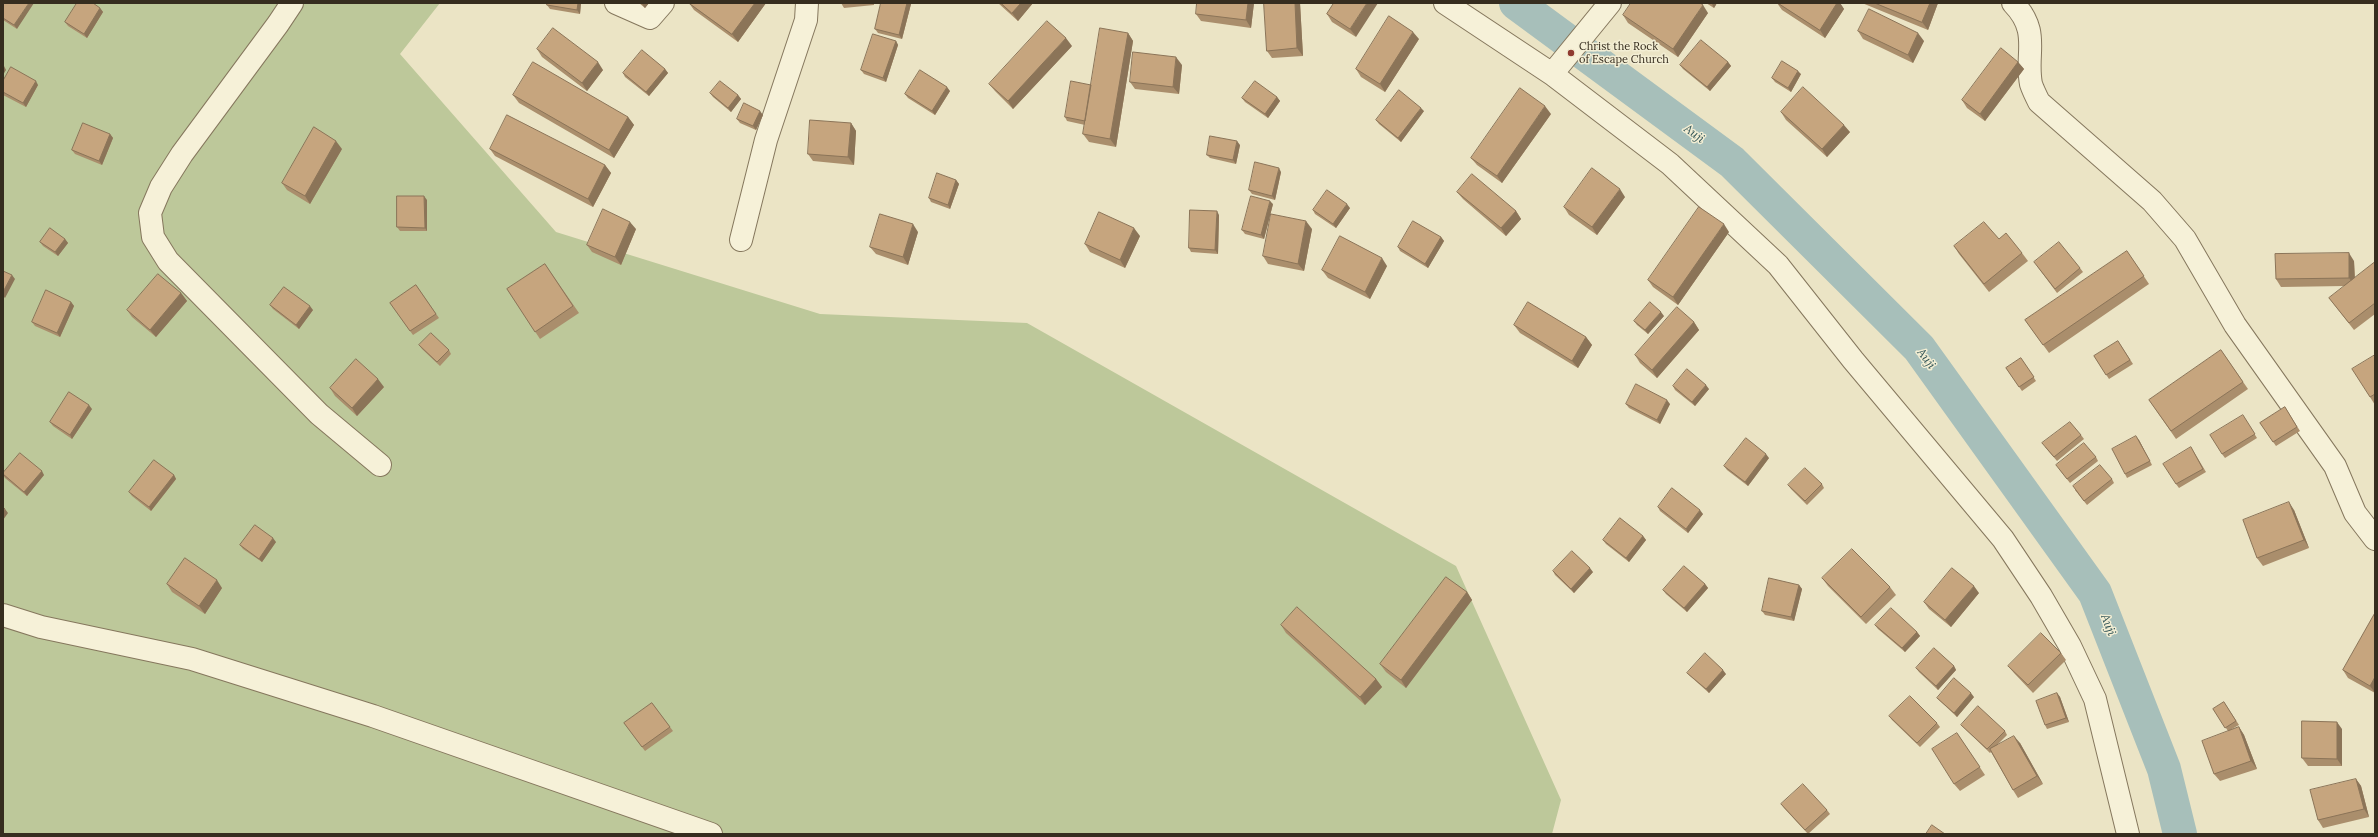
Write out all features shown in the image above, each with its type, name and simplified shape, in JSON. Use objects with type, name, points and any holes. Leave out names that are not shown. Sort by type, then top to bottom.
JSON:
[{"type":"street","points":[[292,3],[182,154],[161,187],[150,213],[153,237],[168,261],[313,408],[380,465]]},
{"type":"street","points":[[616,3],[650,18],[663,3]]},
{"type":"street","points":[[741,240],[766,140],[806,20],[807,3]]},
{"type":"street","points":[[1445,3],[1557,68],[1670,164],[1778,265],[1853,360],[2003,539],[2041,596],[2070,646],[2095,699],[2128,834]]},
{"type":"street","points":[[2013,3],[2026,21],[2032,44],[2031,85],[2039,102],[2152,201],[2185,239],[2235,325],[2335,466],[2355,513],[2375,538]]},
{"type":"street","points":[[1557,68],[1605,10]]},
{"type":"street","points":[[3,615],[41,627],[200,662],[373,716],[711,834]]},
{"type":"green space","points":[[3,3],[440,3],[400,54],[556,232],[820,314],[1027,323],[1456,566],[1561,800],[1552,834],[3,834]]},
{"type":"building","points":[[3,3],[29,3],[14,25],[3,18]]},
{"type":"building","points":[[77,3],[93,3],[100,8],[84,34],[65,22]]},
{"type":"building","points":[[547,3],[578,3],[577,10],[547,5]]},
{"type":"building","points":[[689,3],[755,3],[732,34]]},
{"type":"building","points":[[881,3],[907,3],[899,35],[875,29]]},
{"type":"building","points":[[1001,3],[1021,3],[1012,13]]},
{"type":"building","points":[[1197,3],[1248,3],[1246,20],[1196,14]]},
{"type":"building","points":[[1264,3],[1295,3],[1297,48],[1267,51]]},
{"type":"building","points":[[1334,3],[1367,3],[1350,29],[1327,14]]},
{"type":"building","points":[[1631,3],[1700,3],[1703,5],[1673,49],[1623,15]]},
{"type":"building","points":[[1778,3],[1837,3],[1820,30]]},
{"type":"building","points":[[1875,3],[1930,3],[1922,22]]},
{"type":"building","points":[[1869,9],[1918,33],[1908,55],[1858,31]]},
{"type":"building","points":[[1389,16],[1413,32],[1380,84],[1356,69]]},
{"type":"building","points":[[1047,21],[1066,38],[1008,101],[989,84]]},
{"type":"building","points":[[553,28],[598,62],[582,83],[537,49]]},
{"type":"building","points":[[1100,28],[1128,33],[1110,139],[1083,134]]},
{"type":"building","points":[[873,34],[896,41],[883,78],[861,70]]},
{"type":"building","points":[[1701,40],[1728,62],[1707,87],[1680,65]]},
{"type":"building","points":[[2001,48],[2018,62],[1980,114],[1962,100]]},
{"type":"building","points":[[642,50],[665,69],[646,92],[623,73]]},
{"type":"building","points":[[1133,52],[1176,57],[1173,87],[1130,82]]},
{"type":"building","points":[[1782,61],[1798,71],[1788,88],[1772,78]]},
{"type":"building","points":[[533,62],[628,117],[609,150],[513,95]]},
{"type":"building","points":[[11,67],[36,81],[23,103],[3,92],[3,81]]},
{"type":"building","points":[[920,70],[947,87],[932,111],[905,94]]},
{"type":"building","points":[[720,81],[738,95],[728,108],[710,93]]},
{"type":"building","points":[[1071,81],[1091,85],[1085,121],[1065,117]]},
{"type":"building","points":[[1255,81],[1277,97],[1265,114],[1242,98]]},
{"type":"building","points":[[1803,87],[1844,125],[1822,149],[1781,112]]},
{"type":"building","points":[[1520,88],[1545,106],[1497,176],[1471,158]]},
{"type":"building","points":[[1399,90],[1421,108],[1398,138],[1376,120]]},
{"type":"building","points":[[744,103],[760,111],[753,126],[737,119]]},
{"type":"building","points":[[507,115],[605,165],[588,199],[490,149]]},
{"type":"building","points":[[810,120],[851,123],[848,157],[808,154]]},
{"type":"building","points":[[83,123],[110,134],[99,161],[72,150]]},
{"type":"building","points":[[314,127],[336,141],[305,196],[282,183]]},
{"type":"building","points":[[1210,136],[1237,141],[1233,160],[1207,155]]},
{"type":"building","points":[[1255,162],[1279,168],[1272,196],[1249,190]]},
{"type":"building","points":[[1592,168],[1620,189],[1592,227],[1564,207]]},
{"type":"building","points":[[937,173],[956,180],[948,205],[929,198]]},
{"type":"building","points":[[1472,174],[1516,211],[1501,228],[1457,192]]},
{"type":"building","points":[[1327,190],[1347,204],[1333,224],[1313,210]]},
{"type":"building","points":[[397,196],[424,196],[425,228],[397,227]]},
{"type":"building","points":[[1251,196],[1270,201],[1261,235],[1242,230]]},
{"type":"building","points":[[1699,207],[1724,224],[1673,297],[1648,280]]},
{"type":"building","points":[[603,209],[630,222],[615,257],[587,245]]},
{"type":"building","points":[[1190,210],[1217,211],[1215,250],[1189,248]]},
{"type":"building","points":[[1099,212],[1134,228],[1120,260],[1085,244]]},
{"type":"building","points":[[880,214],[913,224],[903,257],[870,247]]},
{"type":"building","points":[[1271,214],[1306,221],[1298,264],[1263,256]]},
{"type":"building","points":[[1413,221],[1441,237],[1425,264],[1398,247]]},
{"type":"building","points":[[1984,222],[1999,239],[2006,233],[2022,253],[1984,284],[1954,246]]},
{"type":"building","points":[[50,228],[65,239],[55,252],[40,242]]},
{"type":"building","points":[[1340,236],[1382,258],[1365,292],[1322,270]]},
{"type":"building","points":[[2059,242],[2080,268],[2055,289],[2034,262]]},
{"type":"building","points":[[2127,251],[2144,276],[2043,345],[2025,320]]},
{"type":"building","points":[[2349,253],[2349,278],[2276,279],[2275,254]]},
{"type":"building","points":[[2375,262],[2375,303],[2349,323],[2329,298]]},
{"type":"building","points":[[545,264],[573,306],[535,332],[507,289]]},
{"type":"building","points":[[3,271],[12,275],[3,292]]},
{"type":"building","points":[[158,274],[181,293],[150,330],[127,310]]},
{"type":"building","points":[[416,285],[436,314],[410,331],[390,303]]},
{"type":"building","points":[[284,287],[310,306],[296,325],[270,305]]},
{"type":"building","points":[[46,290],[71,302],[57,333],[32,322]]},
{"type":"building","points":[[1528,302],[1586,337],[1572,361],[1514,325]]},
{"type":"building","points":[[1650,302],[1661,312],[1645,330],[1634,321]]},
{"type":"building","points":[[1677,307],[1694,322],[1652,370],[1635,355]]},
{"type":"building","points":[[431,333],[449,350],[437,362],[419,345]]},
{"type":"building","points":[[2118,341],[2130,360],[2106,375],[2094,356]]},
{"type":"building","points":[[2221,350],[2243,382],[2171,431],[2149,400]]},
{"type":"building","points":[[2375,355],[2375,394],[2370,397],[2352,369]]},
{"type":"building","points":[[2021,358],[2034,377],[2019,387],[2006,368]]},
{"type":"building","points":[[356,359],[378,379],[352,408],[330,388]]},
{"type":"building","points":[[1687,369],[1706,385],[1692,402],[1673,386]]},
{"type":"building","points":[[1636,384],[1667,400],[1657,420],[1626,404]]},
{"type":"building","points":[[69,392],[89,405],[70,435],[50,422]]},
{"type":"building","points":[[2285,407],[2297,427],[2273,442],[2260,423]]},
{"type":"building","points":[[2243,415],[2255,434],[2222,454],[2210,435]]},
{"type":"building","points":[[2070,422],[2081,435],[2054,457],[2042,443]]},
{"type":"building","points":[[2136,436],[2150,461],[2125,474],[2112,449]]},
{"type":"building","points":[[1746,438],[1766,454],[1745,482],[1724,466]]},
{"type":"building","points":[[2084,443],[2096,457],[2067,479],[2056,465]]},
{"type":"building","points":[[2191,447],[2203,469],[2176,484],[2163,464]]},
{"type":"building","points":[[20,453],[42,471],[24,492],[3,474]]},
{"type":"building","points":[[154,460],[174,475],[149,507],[129,492]]},
{"type":"building","points":[[2100,465],[2112,479],[2084,501],[2073,486]]},
{"type":"building","points":[[1805,468],[1822,484],[1805,501],[1788,485]]},
{"type":"building","points":[[1672,488],[1700,510],[1686,529],[1658,507]]},
{"type":"building","points":[[2289,502],[2304,540],[2257,558],[2243,520]]},
{"type":"building","points":[[1620,518],[1643,536],[1626,558],[1603,540]]},
{"type":"building","points":[[255,525],[273,538],[259,559],[240,545]]},
{"type":"building","points":[[1852,549],[1890,587],[1861,617],[1822,578]]},
{"type":"building","points":[[1572,551],[1590,568],[1571,589],[1553,571]]},
{"type":"building","points":[[185,558],[217,580],[199,606],[167,584]]},
{"type":"building","points":[[1684,566],[1705,584],[1684,608],[1663,590]]},
{"type":"building","points":[[1952,568],[1974,586],[1945,620],[1924,602]]},
{"type":"building","points":[[1446,577],[1467,592],[1401,680],[1380,664]]},
{"type":"building","points":[[1769,578],[1799,585],[1791,617],[1762,611]]},
{"type":"building","points":[[1297,607],[1376,679],[1360,697],[1281,625]]},
{"type":"building","points":[[1891,608],[1917,632],[1902,648],[1875,625]]},
{"type":"building","points":[[2375,613],[2375,677],[2370,686],[2343,670]]},
{"type":"building","points":[[2041,633],[2061,653],[2028,685],[2008,666]]},
{"type":"building","points":[[1934,648],[1954,666],[1936,686],[1916,668]]},
{"type":"building","points":[[1705,653],[1723,670],[1706,689],[1687,673]]},
{"type":"building","points":[[1954,678],[1971,693],[1954,713],[1937,698]]},
{"type":"building","points":[[2057,693],[2066,718],[2045,725],[2036,701]]},
{"type":"building","points":[[1910,696],[1937,723],[1917,743],[1889,716]]},
{"type":"building","points":[[2224,702],[2236,721],[2225,728],[2213,709]]},
{"type":"building","points":[[652,703],[670,727],[642,747],[624,723]]},
{"type":"building","points":[[1978,706],[2005,731],[1987,749],[1961,725]]},
{"type":"building","points":[[2302,721],[2337,722],[2337,759],[2302,758]]},
{"type":"building","points":[[2239,727],[2251,761],[2214,774],[2202,741]]},
{"type":"building","points":[[1957,733],[1980,767],[1954,784],[1932,749]]},
{"type":"building","points":[[2014,736],[2037,776],[2013,790],[1990,749]]},
{"type":"building","points":[[2356,779],[2364,809],[2318,820],[2310,790]]},
{"type":"building","points":[[1803,784],[1827,810],[1805,830],[1781,804]]},
{"type":"building","points":[[1932,825],[1945,834],[1926,834]]},
{"type":"waterway","name":"Auji","points":[[1516,3],[1732,162],[1919,348],[2095,593],[2164,769],[2180,834]]},
{"type":"place","name":"Christ the Rock of Escape Church","points":[[1571,53]]}]
